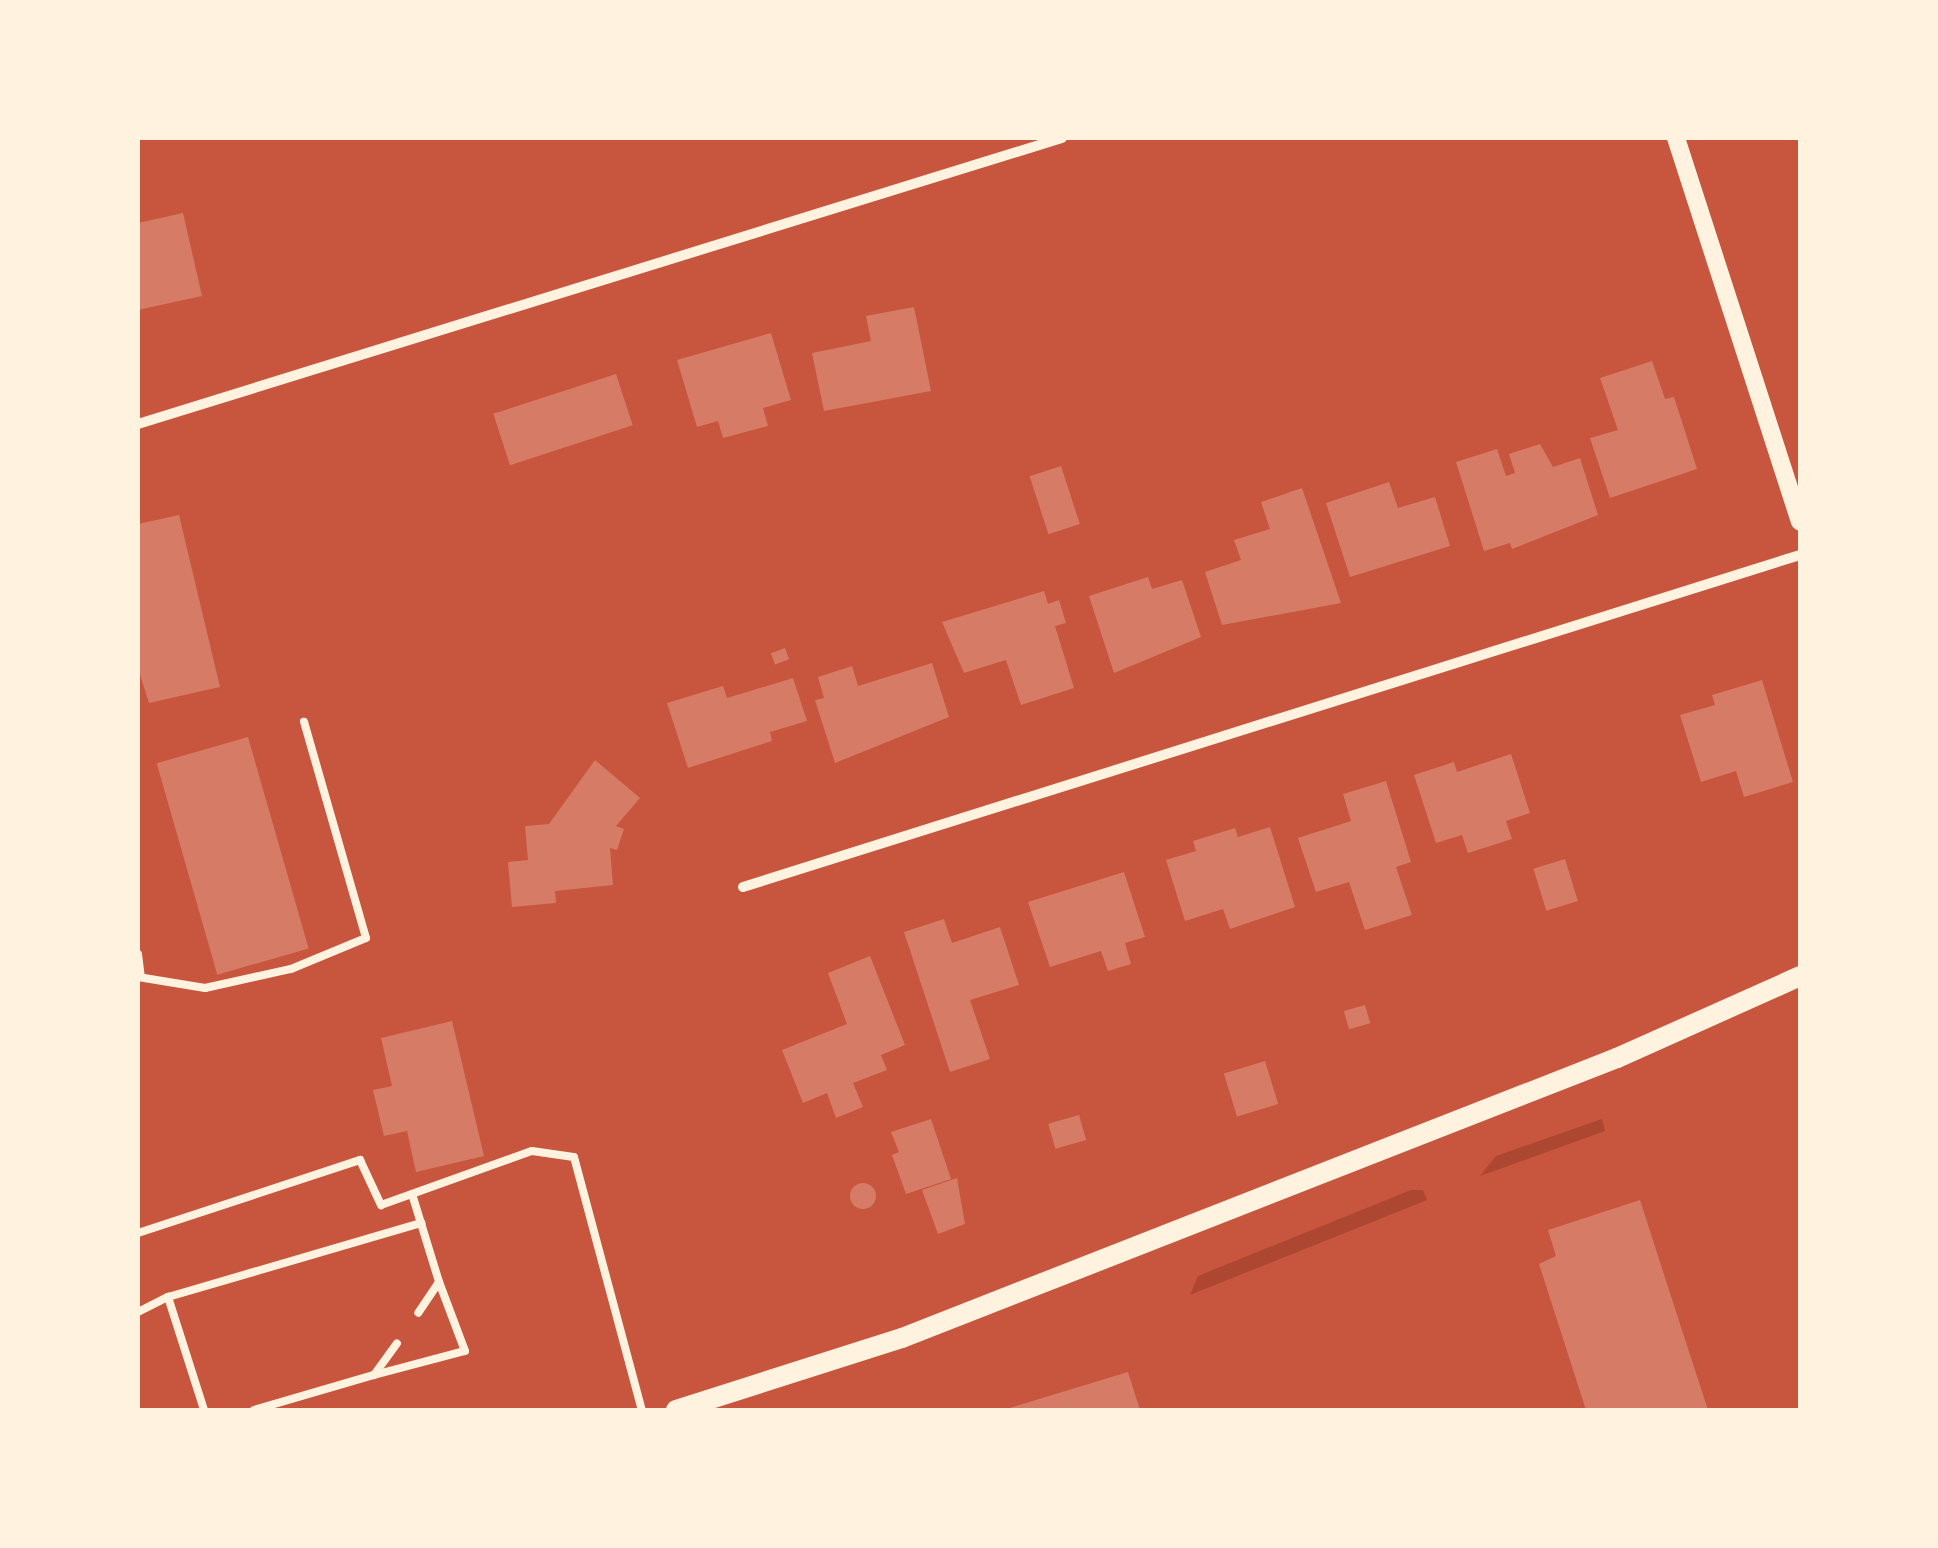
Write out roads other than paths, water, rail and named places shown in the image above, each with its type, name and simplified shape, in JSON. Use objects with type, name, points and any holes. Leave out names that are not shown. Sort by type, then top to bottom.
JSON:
[{"type":"main road","points":[[676,1410],[920,1331],[1616,1058],[1800,976]]},
{"type":"street","points":[[138,424],[1062,138]]},
{"type":"street","points":[[1676,138],[1800,521]]},
{"type":"street","points":[[743,887],[1800,556]]},
{"type":"lane","points":[[138,954],[139,977],[205,988],[291,969],[366,938],[304,722]]},
{"type":"lane","points":[[138,1233],[360,1160],[382,1206],[532,1150],[574,1157],[642,1410]]},
{"type":"lane","points":[[254,1410],[465,1350],[412,1194]]},
{"type":"lane","points":[[138,1312],[168,1297],[421,1223]]},
{"type":"lane","points":[[418,1312],[439,1282]]},
{"type":"lane","points":[[168,1297],[204,1410]]},
{"type":"lane","points":[[374,1375],[396,1343]]}]
